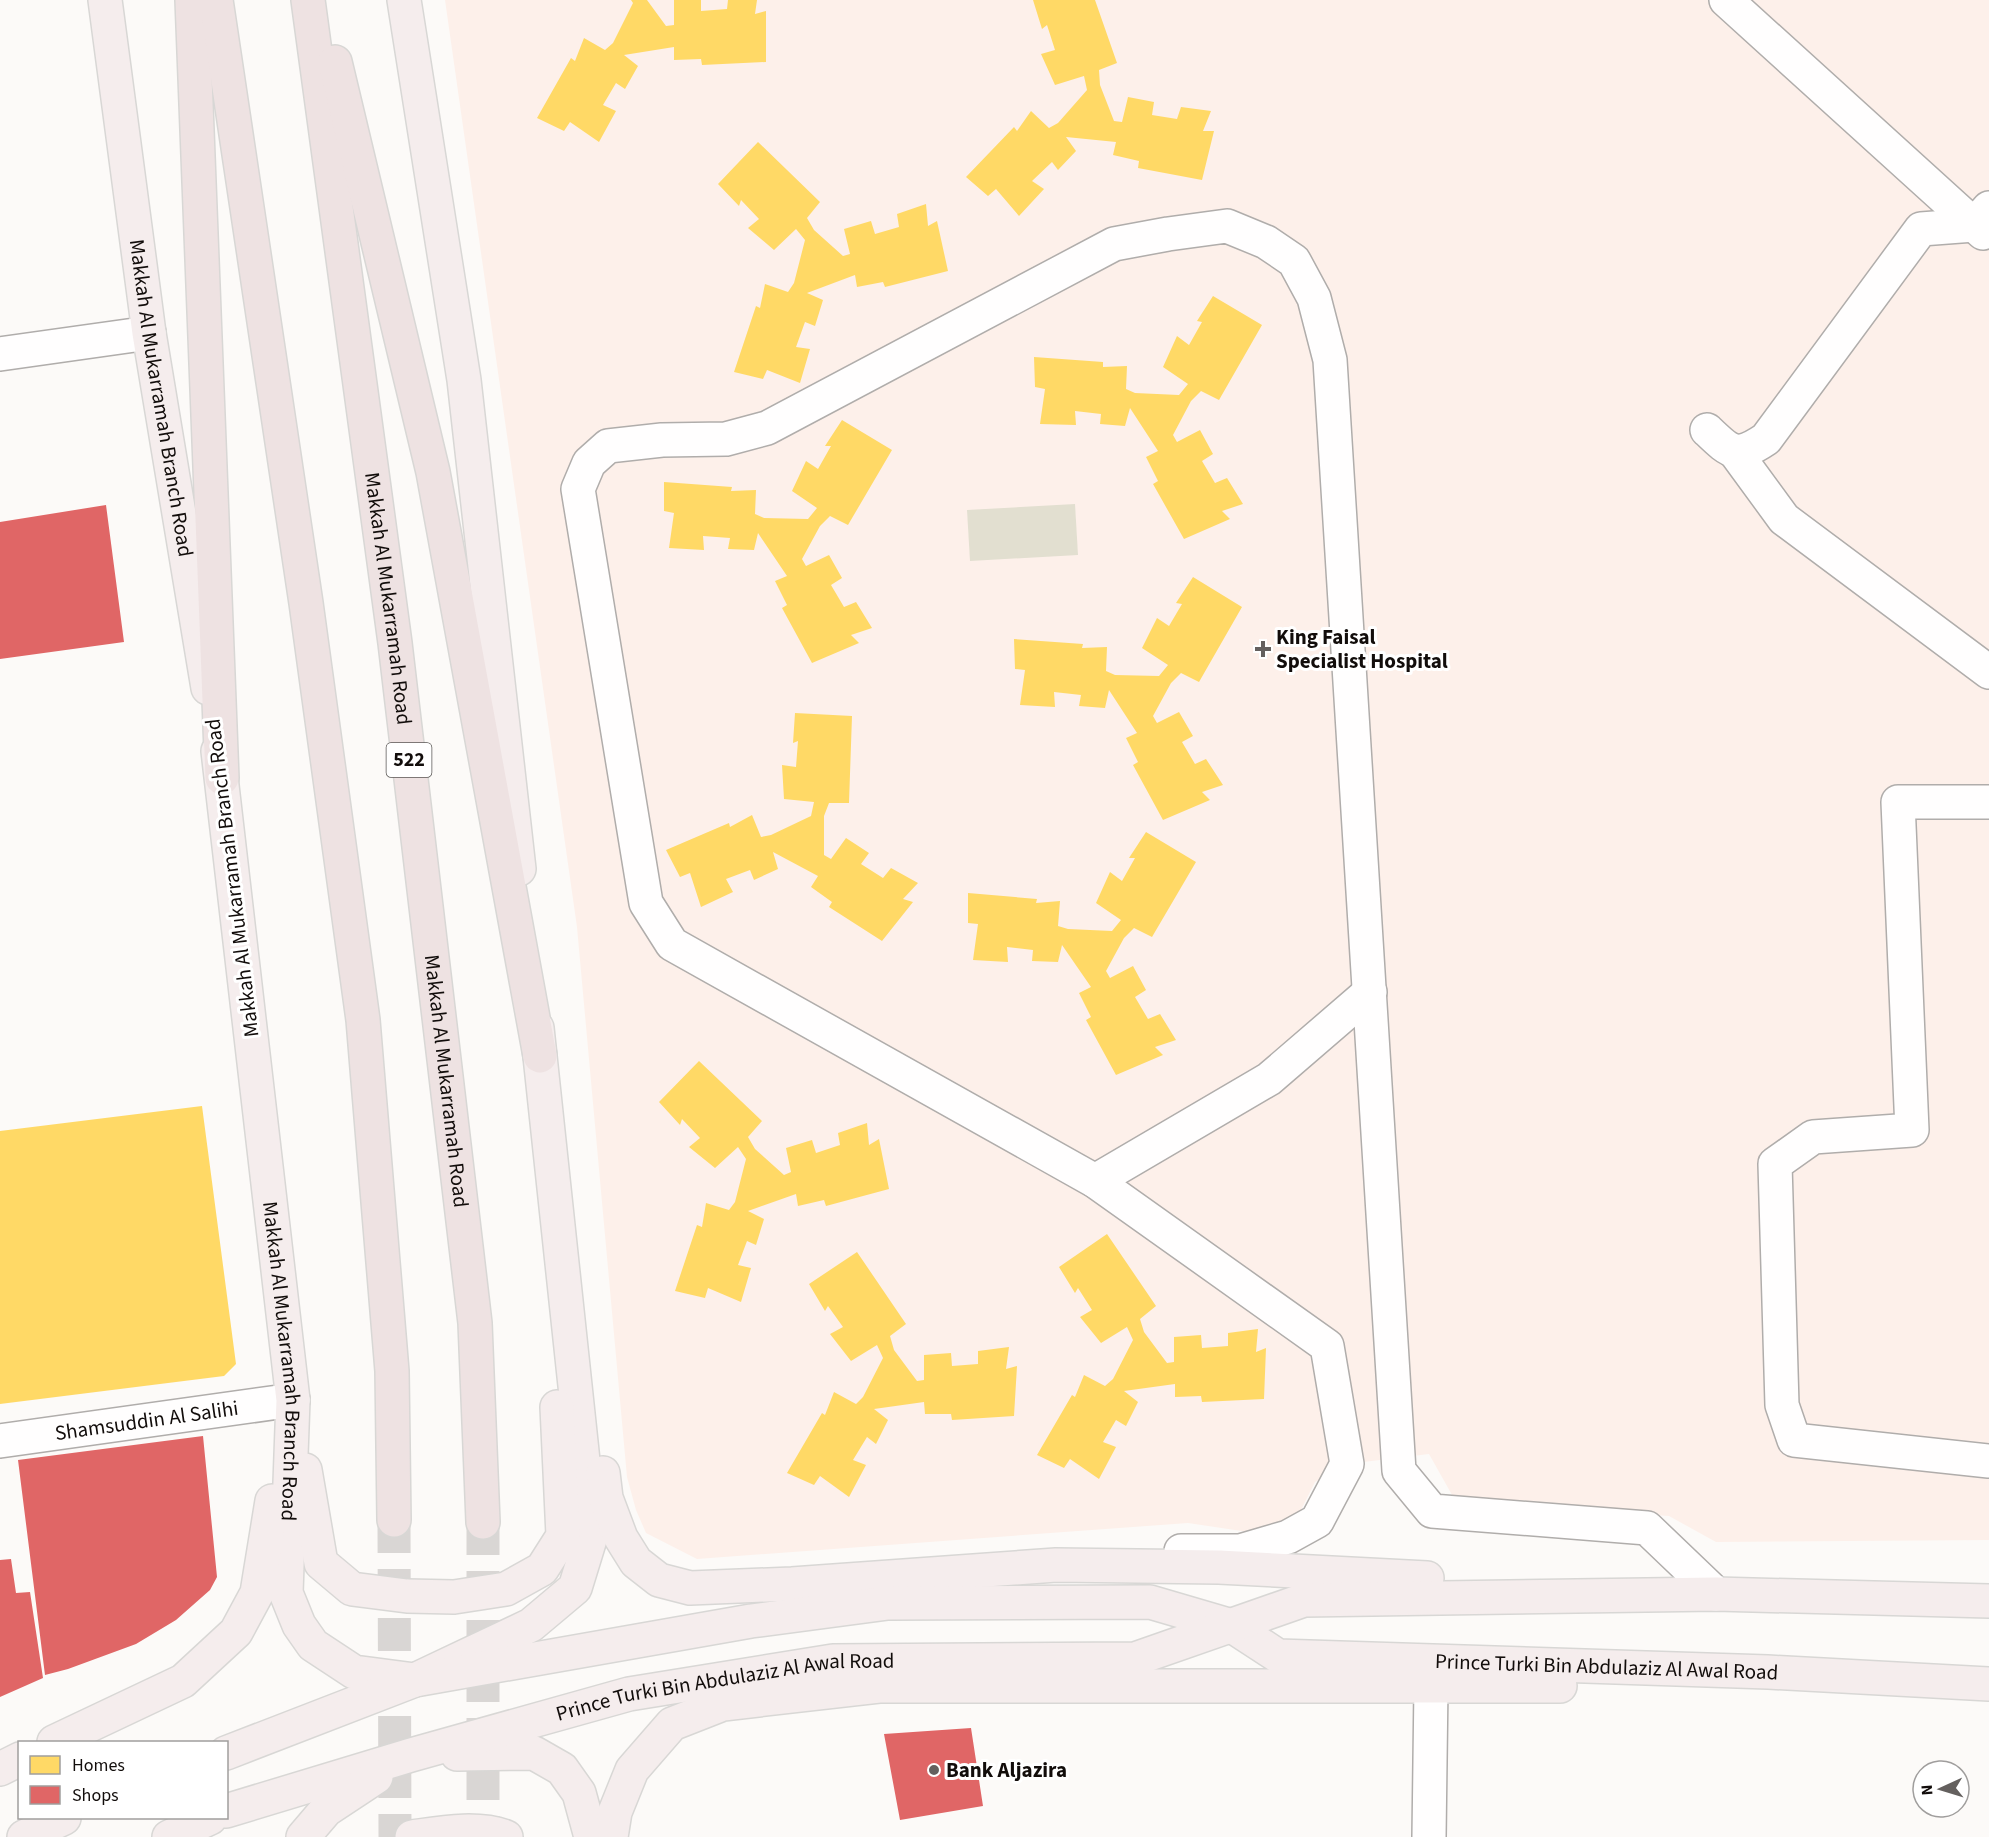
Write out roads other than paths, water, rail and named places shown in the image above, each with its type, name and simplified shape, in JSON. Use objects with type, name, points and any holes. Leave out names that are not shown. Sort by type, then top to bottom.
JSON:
[{"type":"highway","points":[[192,0],[222,778]]},
{"type":"highway","points":[[216,0],[304,591],[363,1020],[392,1371],[394,1520]]},
{"type":"highway","name":"Makkah Al Mukarramah Road","points":[[308,0],[395,643],[473,1311],[483,1522]]},
{"type":"highway","points":[[321,0],[433,472],[540,1056]]},
{"type":"main road","name":"Makkah Al Mukarramah Branch Road","points":[[105,0],[149,333],[222,778],[293,1400],[286,1593],[299,1624],[313,1645],[354,1672],[415,1680]]},
{"type":"main road","points":[[404,0],[464,380],[591,1536],[574,1588],[531,1625],[415,1680]]},
{"type":"main road","points":[[293,1400],[321,1563],[352,1589],[407,1596],[454,1597],[506,1589],[542,1569],[563,1536],[540,1056]]},
{"type":"main road","points":[[540,1056],[593,1365],[606,1498],[621,1538],[636,1562],[659,1580],[690,1588],[792,1584],[1056,1565],[1219,1567],[1716,1594]]},
{"type":"main road","points":[[58,1741],[183,1681],[236,1632],[257,1593],[281,1446],[293,1400]]},
{"type":"main road","name":"Prince Turki Bin Abdulaziz Al Awal Road","points":[[228,1810],[411,1755],[629,1694],[833,1660],[1135,1659],[1304,1600],[1716,1594],[1989,1601]]},
{"type":"main road","name":"Prince Turki Bin Abdulaziz Al Awal Road","points":[[228,1752],[415,1680],[751,1621],[888,1603],[1150,1602],[1232,1626],[1278,1656],[1768,1672],[1989,1684]]},
{"type":"main road","points":[[611,1837],[615,1812],[632,1770],[672,1724],[723,1704],[879,1686],[1597,1686],[1768,1672]]},
{"type":"main road","points":[[303,1837],[326,1810],[411,1755],[534,1752],[562,1769],[579,1793],[591,1837]]},
{"type":"main road","points":[[0,1769],[18,1760]]},
{"type":"main road","points":[[24,1837],[62,1819]]},
{"type":"main road","points":[[170,1837],[208,1819]]},
{"type":"main road","points":[[412,1837],[439,1832],[466,1832],[506,1837]]},
{"type":"street","points":[[1726,0],[1984,224]]},
{"type":"street","points":[[1735,452],[1750,450],[1766,439],[1921,229],[1984,224]]},
{"type":"street","points":[[1056,1565],[1144,1551],[1240,1551],[1288,1537],[1317,1521],[1347,1464],[1327,1346],[1095,1181],[672,944],[646,903],[578,489],[589,463],[608,446],[662,440],[726,439],[767,428],[1114,244],[1227,226],[1266,242],[1294,261],[1314,298],[1330,360],[1399,1471],[1432,1511],[1647,1527],[1716,1594]]},
{"type":"street","points":[[0,354],[149,333]]},
{"type":"street","points":[[1707,430],[1723,446],[1735,452],[1784,519],[1989,672]]},
{"type":"street","points":[[1989,802],[1898,802],[1912,1130],[1813,1137],[1774,1164],[1782,1405],[1794,1440],[1989,1461]]},
{"type":"street","points":[[1095,1181],[1269,1079],[1370,992]]},
{"type":"street","name":"Shamsuddin Al Salihi","points":[[0,1441],[293,1400]]},
{"type":"street","points":[[1429,1837],[1431,1686]]},
{"type":"tunnel","points":[[394,1520],[395,1837]]},
{"type":"tunnel","points":[[483,1522],[483,1837]]},
{"type":"place","name":"King Faisal Specialist Hospital","points":[[1263,649]]},
{"type":"place","name":"Bank Aljazira","points":[[934,1770]]}]
